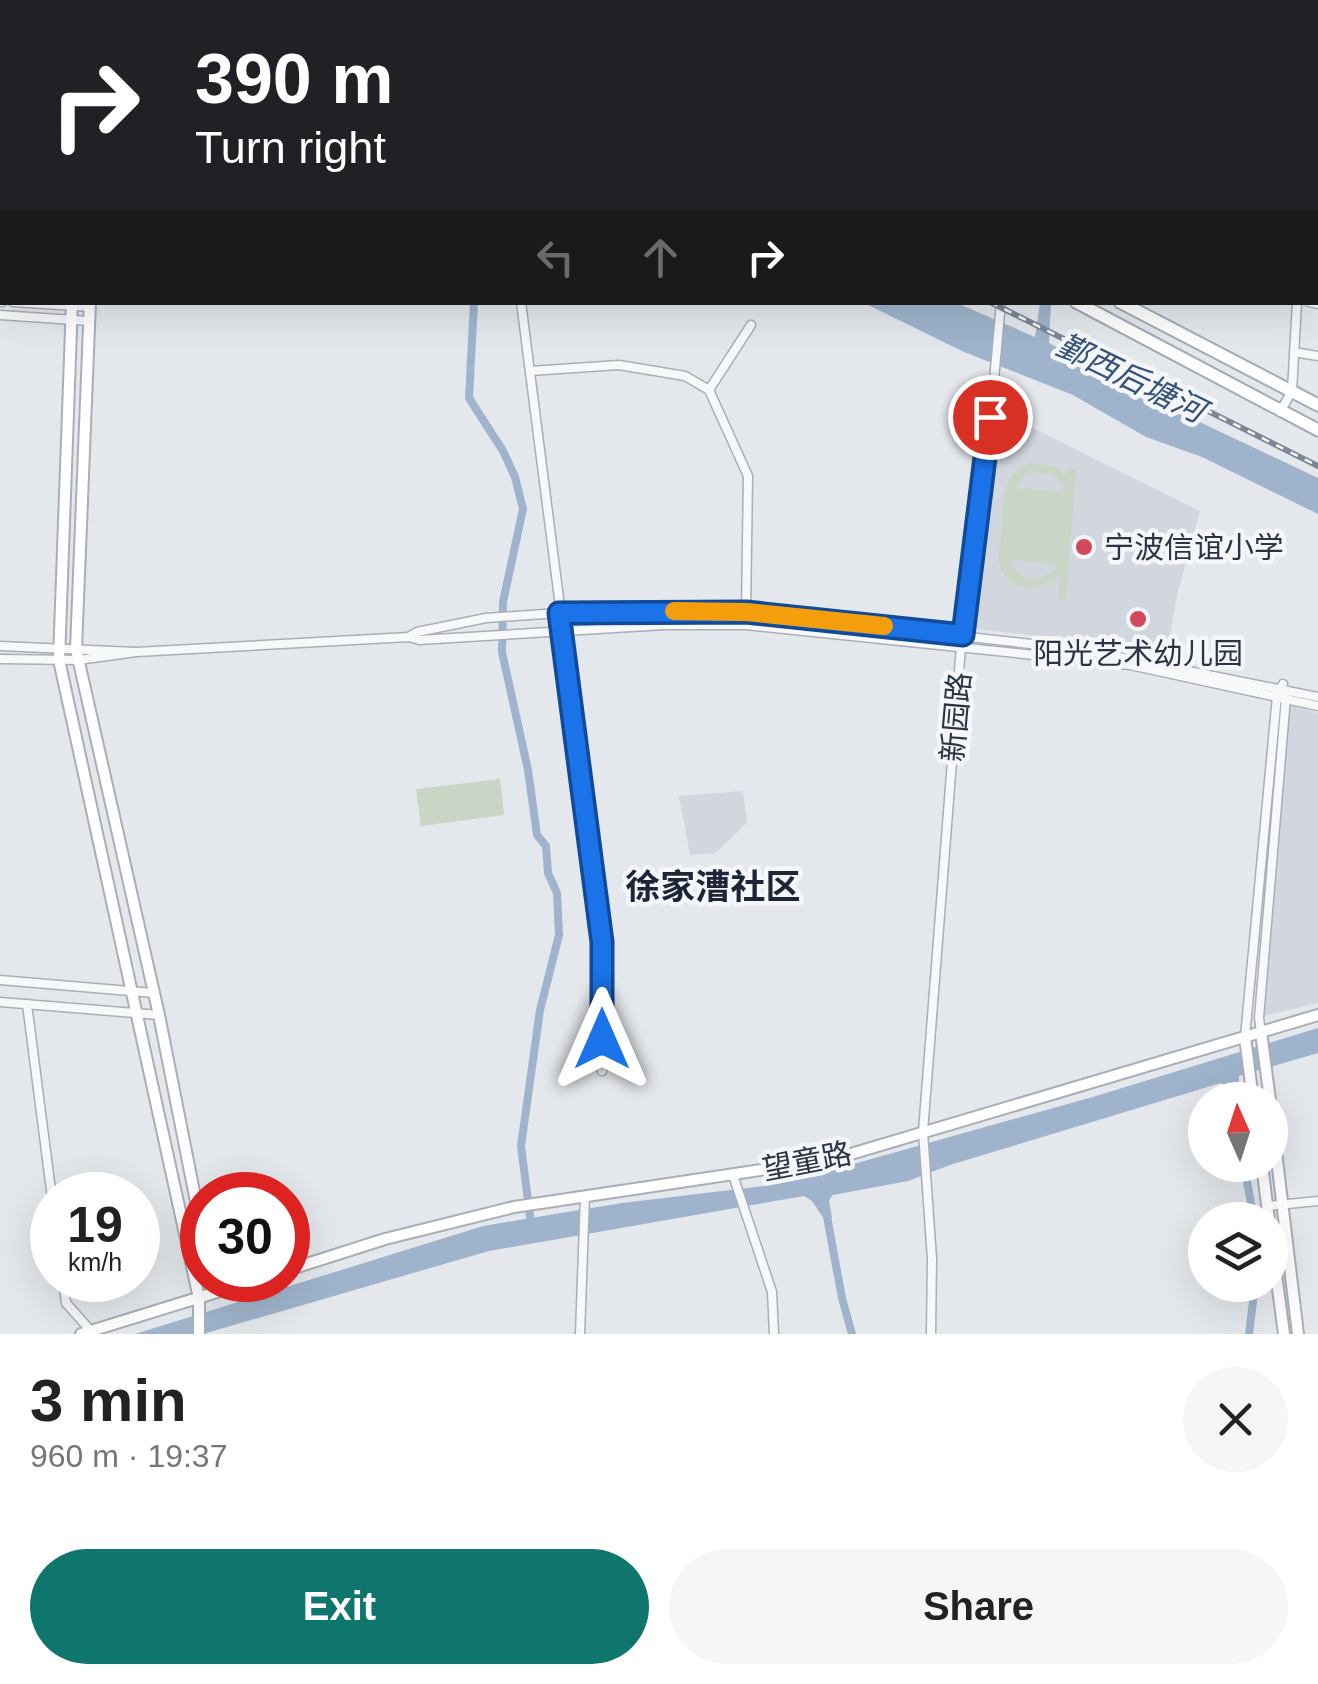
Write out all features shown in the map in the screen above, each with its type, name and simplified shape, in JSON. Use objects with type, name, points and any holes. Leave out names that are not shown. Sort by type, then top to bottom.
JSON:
[{"type":"main road","points":[[1082,305],[1318,430]]},
{"type":"main road","points":[[1126,305],[1318,404]]},
{"type":"street","points":[[72,305],[58,654],[199,1304],[199,1334]]},
{"type":"street","points":[[90,305],[77,654],[159,1015],[190,1172]]},
{"type":"street","points":[[521,305],[602,942],[602,1071]]},
{"type":"street","name":"新园路","points":[[931,1334],[932,1259],[924,1136],[961,646],[1000,305]]},
{"type":"street","points":[[1280,412],[1292,392],[1298,305]]},
{"type":"street","points":[[0,315],[89,321]]},
{"type":"street","points":[[709,390],[751,326]]},
{"type":"street","points":[[1294,352],[1318,356]]},
{"type":"street","points":[[530,371],[619,366],[685,376],[709,390],[748,476],[746,625]]},
{"type":"street","points":[[408,637],[486,618],[559,613],[746,612],[1130,657],[1282,693],[1318,706]]},
{"type":"street","points":[[0,659],[561,630],[746,625],[1130,665],[1318,697]]},
{"type":"street","points":[[0,646],[58,654]]},
{"type":"street","points":[[1267,1082],[1259,1018],[1282,693]]},
{"type":"street","points":[[1251,1082],[1245,1037],[1282,693]]},
{"type":"street","points":[[0,980],[153,993]]},
{"type":"street","points":[[0,1002],[159,1015]]},
{"type":"street","points":[[27,1004],[49,1172]]},
{"type":"street","name":"望童路","points":[[310,1263],[386,1239],[514,1207],[834,1159],[924,1136],[1318,1015]]},
{"type":"street","points":[[733,1175],[772,1292],[774,1334]]},
{"type":"street","points":[[580,1334],[586,1196]]},
{"type":"street","points":[[1288,1205],[1318,1201]]},
{"type":"street","points":[[1288,1242],[1298,1334]]},
{"type":"street","points":[[66,1302],[86,1332],[202,1302]]},
{"type":"street","points":[[1280,1302],[1284,1334]]},
{"type":"shaded area","name":"宁波信谊小学","points":[[996,410],[1200,511],[1177,595],[1166,658],[1100,643],[968,628]]},
{"type":"shaded area","points":[[1287,704],[1318,713],[1318,1003],[1264,1016]]},
{"type":"shaded area","points":[[743,791],[747,823],[715,853],[690,855],[679,796]]},
{"type":"green space","points":[[1034,463],[1057,467],[1067,476],[1068,469],[1076,469],[1066,600],[1058,599],[1059,577],[1044,585],[1026,587],[1010,582],[1000,566],[1005,491],[1014,473]],"holes":[[[1025,475],[1054,475],[1064,487],[1059,561],[1063,492],[1016,488]],[[1011,560],[1057,564],[1050,573],[1035,580],[1027,579],[1011,565]]]},
{"type":"green space","points":[[500,779],[504,815],[421,826],[416,789]]},
{"type":"water","points":[[868,305],[962,305],[1035,337],[1040,305],[1051,305],[1049,343],[1168,407],[1318,478],[1318,514],[1202,457],[1146,437],[1073,395],[964,352]]},
{"type":"water","points":[[1318,1028],[1318,1053],[1239,1076],[1239,1082],[1188,1082],[1188,1093],[908,1181],[833,1195],[829,1200],[832,1218],[824,1219],[804,1196],[489,1251],[203,1334],[135,1334],[238,1302],[310,1302],[310,1280],[483,1226],[622,1203],[764,1186],[1096,1096]]},
{"type":"waterway","points":[[474,305],[469,398],[503,451],[523,509],[503,602],[502,652],[528,770],[537,835],[546,846],[548,873],[557,893],[559,935],[540,1010],[521,1146],[531,1224]]},
{"type":"waterway","points":[[1247,1182],[1251,1202]]},
{"type":"waterway","points":[[826,1211],[852,1334]]},
{"type":"waterway","points":[[1249,1334],[1253,1302]]},
{"type":"railway","points":[[996,305],[1318,466]]},
{"type":"slow traffic","points":[[674,611],[746,612],[884,626]]},
{"type":"place","name":"宁波信谊小学","points":[[1084,547]]},
{"type":"place","name":"阳光艺术幼儿园","points":[[1138,619]]},
{"type":"district","name":"徐家漕社区","points":[[713,886]]},
{"type":"route","points":[[602,1039],[602,942],[559,613],[746,612],[963,635],[990,417]]},
{"type":"water label","name":"鄞西后塘河","points":[[1131,378]]}]
